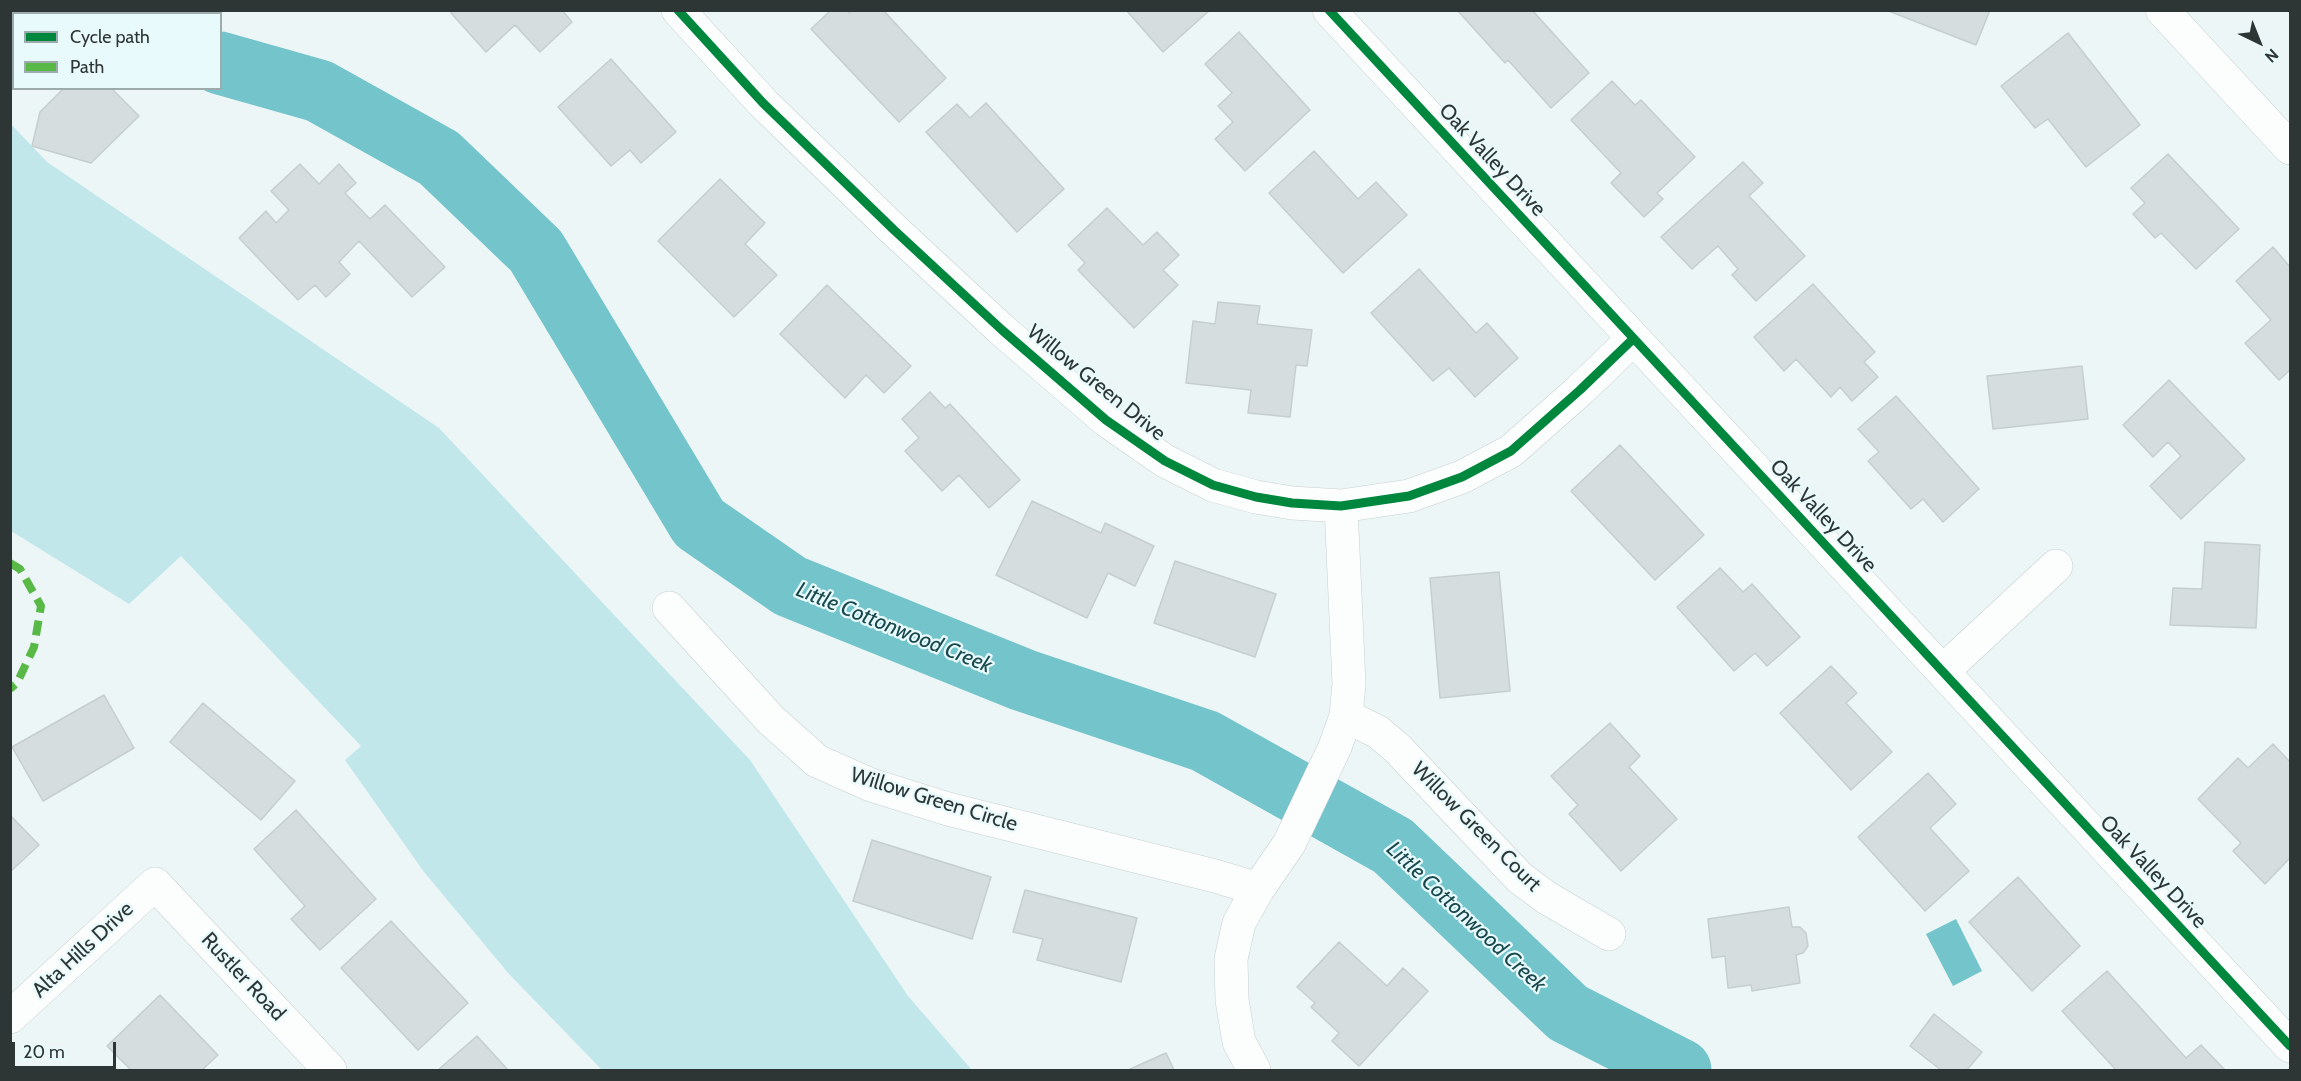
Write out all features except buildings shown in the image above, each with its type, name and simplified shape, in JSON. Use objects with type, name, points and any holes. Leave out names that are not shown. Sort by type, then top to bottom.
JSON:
[{"type":"street","name":"Willow Green Drive","points":[[678,10],[763,102],[894,230],[1002,330],[1106,420],[1165,461],[1213,485],[1256,497],[1292,503],[1341,506],[1409,496],[1462,477],[1511,451],[1633,339]]},
{"type":"street","points":[[2162,10],[2290,148]]},
{"type":"street","name":"Oak Valley Drive","points":[[1338,14],[1633,339],[2290,1046]]},
{"type":"street","points":[[1254,1071],[1239,1042],[1232,1000],[1231,959],[1239,923],[1289,844],[1335,747],[1346,716],[1349,684],[1341,506]]},
{"type":"street","points":[[1942,671],[2056,566]]},
{"type":"street","name":"Willow Green Circle","points":[[669,609],[771,720],[817,761],[871,785],[948,809],[1215,876],[1258,890]]},
{"type":"street","name":"Willow Green Court","points":[[1346,716],[1378,732],[1397,748],[1521,878],[1547,898],[1609,934]]},
{"type":"street","name":"Alta Hills Drive","points":[[10,1017],[155,884]]},
{"type":"street","name":"Rustler Road","points":[[155,884],[330,1071]]},
{"type":"shaded area","points":[[10,123],[47,162],[439,428],[750,760],[908,996],[972,1070],[602,1070],[509,974],[424,872],[345,760],[361,746],[181,556],[129,604],[11,531]]},
{"type":"water","points":[[1956,919],[1982,971],[1953,986],[1926,934]]},
{"type":"waterway","name":"Little Cottonwood Creek","points":[[222,64],[319,91],[439,158],[536,251],[699,523],[790,586],[1023,680],[1205,741],[1393,846],[1568,1013],[1680,1070]]},
{"type":"marked path","points":[[10,563],[20,569],[41,606],[34,647],[17,683],[10,689]]},
{"type":"cycle path","points":[[678,10],[763,103],[894,230],[1002,330],[1106,420],[1165,461],[1213,485],[1256,497],[1292,503],[1341,506],[1409,496],[1462,477],[1511,451],[1633,339]]},
{"type":"cycle path","points":[[1329,10],[2290,1046]]}]
